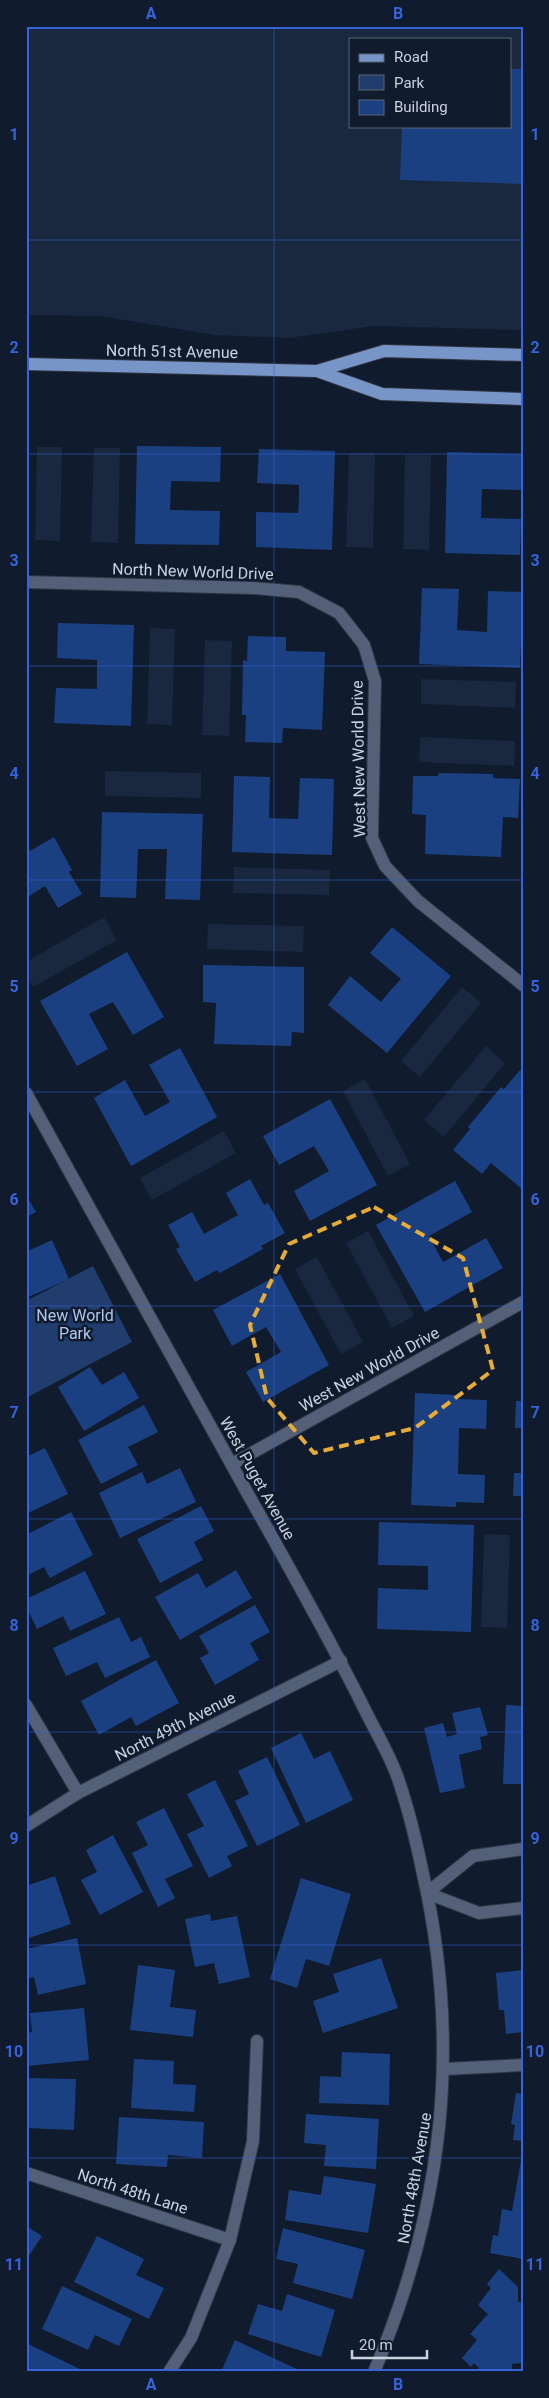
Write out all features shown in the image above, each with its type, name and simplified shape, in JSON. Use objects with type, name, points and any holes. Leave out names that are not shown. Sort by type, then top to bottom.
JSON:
[{"type":"main road","name":"North 51st Avenue","points":[[26,364],[316,371],[384,351],[523,355]]},
{"type":"main road","name":"North 51st Avenue","points":[[316,371],[382,394],[523,399]]},
{"type":"street","name":"North New World Drive","points":[[26,582],[254,588],[299,592],[338,613],[347,624]]},
{"type":"street","name":"West New World Drive","points":[[347,624],[364,645],[374,682],[372,838],[385,866],[418,902],[523,986]]},
{"type":"street","name":"West Puget Avenue","points":[[26,1094],[341,1661],[395,1772],[413,1827],[428,1893]]},
{"type":"street","name":"West New World Drive","points":[[232,1464],[523,1302]]},
{"type":"street","name":"North 49th Avenue","points":[[26,1826],[78,1793],[341,1661]]},
{"type":"street","points":[[26,1705],[78,1793]]},
{"type":"street","points":[[428,1893],[473,1856],[523,1849]]},
{"type":"street","points":[[428,1893],[479,1912],[523,1908]]},
{"type":"street","name":"North 48th Avenue","points":[[374,2372],[393,2329],[418,2249],[434,2171],[442,2111],[444,2069],[438,1958],[428,1893]]},
{"type":"street","points":[[169,2372],[191,2338],[230,2240],[253,2141],[256,2041]]},
{"type":"street","points":[[444,2069],[523,2064]]},
{"type":"street","name":"North 48th Lane","points":[[26,2173],[230,2240]]},
{"type":"highlighted area","points":[[374,1207],[463,1258],[493,1370],[415,1428],[314,1453],[267,1398],[250,1325],[289,1244]]},
{"type":"shaded area","points":[[26,26],[523,26],[523,330],[374,326],[289,338],[215,335],[100,316],[26,315]]},
{"type":"shaded area","points":[[37,447],[62,447],[60,541],[35,540]]},
{"type":"shaded area","points":[[94,448],[120,448],[118,543],[91,542]]},
{"type":"shaded area","points":[[349,453],[375,453],[373,548],[346,547]]},
{"type":"shaded area","points":[[405,455],[431,455],[429,550],[403,549]]},
{"type":"shaded area","points":[[150,628],[175,629],[172,725],[147,724]]},
{"type":"shaded area","points":[[205,640],[232,641],[229,736],[202,735]]},
{"type":"shaded area","points":[[421,679],[516,682],[515,708],[421,704]]},
{"type":"shaded area","points":[[420,737],[515,741],[514,766],[419,762]]},
{"type":"shaded area","points":[[105,771],[201,773],[201,798],[105,796]]},
{"type":"shaded area","points":[[234,867],[330,870],[329,895],[233,893]]},
{"type":"shaded area","points":[[104,917],[117,940],[33,987],[26,975],[26,962]]},
{"type":"shaded area","points":[[208,924],[304,926],[303,952],[207,949]]},
{"type":"shaded area","points":[[462,987],[481,1003],[420,1077],[401,1061]]},
{"type":"shaded area","points":[[486,1046],[505,1063],[444,1137],[424,1120]]},
{"type":"shaded area","points":[[365,1079],[410,1164],[388,1176],[343,1091]]},
{"type":"shaded area","points":[[224,1131],[236,1153],[152,1200],[140,1178]]},
{"type":"shaded area","points":[[368,1231],[414,1316],[392,1328],[346,1243]]},
{"type":"shaded area","points":[[317,1257],[363,1342],[341,1354],[295,1269]]},
{"type":"shaded area","points":[[484,1534],[510,1535],[507,1628],[481,1627]]},
{"type":"green space","name":"New World Park","points":[[93,1266],[132,1342],[26,1398],[26,1301]]},
{"type":"building","points":[[512,69],[523,69],[523,184],[400,180],[402,128],[512,128]]},
{"type":"building","points":[[137,446],[221,447],[220,482],[171,481],[170,510],[220,511],[219,545],[135,544]]},
{"type":"building","points":[[259,449],[335,451],[332,550],[256,547],[256,512],[298,513],[299,499],[299,485],[257,483]]},
{"type":"building","points":[[447,452],[522,454],[522,490],[482,489],[481,518],[521,519],[520,555],[445,553]]},
{"type":"building","points":[[422,588],[459,589],[457,630],[487,632],[488,591],[523,592],[520,668],[419,664]]},
{"type":"building","points":[[58,623],[134,625],[131,726],[54,723],[56,688],[97,689],[97,660],[57,658]]},
{"type":"building","points":[[248,636],[286,637],[286,651],[325,652],[322,730],[283,728],[282,743],[245,742],[246,715],[242,715],[243,660],[247,661]]},
{"type":"building","points":[[439,773],[493,774],[493,778],[520,779],[518,818],[503,817],[501,857],[425,854],[426,815],[412,814],[413,776],[438,776]]},
{"type":"building","points":[[234,776],[270,777],[269,818],[298,819],[300,778],[334,779],[332,855],[232,852]]},
{"type":"building","points":[[102,812],[203,814],[200,900],[165,899],[167,849],[138,849],[136,898],[100,897]]},
{"type":"building","points":[[54,837],[72,870],[69,872],[82,894],[58,908],[45,886],[26,898],[26,848],[28,847],[30,851]]},
{"type":"building","points":[[392,927],[451,976],[387,1053],[328,1005],[350,976],[381,1002],[401,979],[370,953]]},
{"type":"building","points":[[127,952],[164,1017],[133,1035],[113,1002],[89,1014],[108,1049],[77,1066],[40,1001]]},
{"type":"building","points":[[203,965],[304,967],[304,1033],[292,1032],[291,1046],[214,1044],[216,1003],[203,1002]]},
{"type":"building","points":[[180,1048],[217,1117],[131,1166],[94,1098],[125,1080],[145,1116],[170,1102],[149,1065]]},
{"type":"building","points":[[520,1070],[523,1072],[523,1190],[491,1163],[482,1174],[453,1150],[470,1129],[468,1127],[501,1087],[504,1089]]},
{"type":"building","points":[[330,1099],[377,1185],[310,1221],[294,1191],[329,1171],[314,1146],[279,1165],[263,1136]]},
{"type":"building","points":[[250,1179],[264,1205],[268,1203],[285,1233],[261,1246],[263,1249],[220,1273],[217,1270],[195,1282],[176,1249],[180,1247],[168,1225],[192,1212],[204,1234],[238,1215],[226,1193]]},
{"type":"building","points":[[455,1181],[472,1212],[429,1236],[443,1262],[486,1238],[503,1268],[425,1312],[376,1225]]},
{"type":"building","points":[[26,1195],[36,1212],[26,1217]]},
{"type":"building","points":[[52,1240],[69,1279],[26,1298],[26,1252]]},
{"type":"building","points":[[280,1274],[329,1365],[263,1402],[246,1372],[281,1352],[266,1327],[232,1346],[213,1310]]},
{"type":"building","points":[[90,1367],[102,1385],[124,1372],[139,1398],[84,1431],[58,1387]]},
{"type":"building","points":[[415,1393],[456,1395],[456,1399],[487,1400],[486,1429],[459,1428],[458,1474],[485,1475],[484,1503],[456,1502],[456,1507],[411,1505]]},
{"type":"building","points":[[516,1401],[523,1401],[523,1428],[515,1428]]},
{"type":"building","points":[[144,1405],[158,1432],[128,1447],[138,1465],[101,1484],[78,1440]]},
{"type":"building","points":[[45,1448],[68,1494],[26,1514],[26,1457]]},
{"type":"building","points":[[180,1468],[196,1502],[120,1538],[99,1493],[142,1472],[147,1484]]},
{"type":"building","points":[[514,1473],[523,1473],[523,1496],[513,1496]]},
{"type":"building","points":[[201,1506],[214,1531],[194,1542],[203,1560],[160,1583],[137,1539]]},
{"type":"building","points":[[71,1512],[93,1555],[50,1578],[44,1567],[26,1576],[26,1535]]},
{"type":"building","points":[[379,1522],[474,1525],[471,1632],[377,1629],[378,1588],[428,1590],[428,1566],[378,1565]]},
{"type":"building","points":[[236,1570],[252,1598],[180,1640],[155,1597],[198,1573],[206,1588]]},
{"type":"building","points":[[85,1571],[106,1614],[70,1631],[63,1616],[37,1629],[26,1606],[26,1599]]},
{"type":"building","points":[[255,1605],[270,1632],[250,1643],[259,1660],[215,1685],[200,1658],[209,1653],[199,1636]]},
{"type":"building","points":[[119,1617],[131,1642],[141,1637],[150,1657],[105,1678],[97,1662],[66,1676],[53,1648]]},
{"type":"building","points":[[156,1660],[179,1703],[136,1726],[131,1717],[99,1735],[81,1701]]},
{"type":"building","points":[[506,1705],[523,1706],[523,1784],[503,1784]]},
{"type":"building","points":[[480,1707],[488,1735],[480,1737],[482,1749],[459,1755],[465,1788],[440,1793],[424,1728],[443,1723],[447,1737],[457,1734],[452,1713]]},
{"type":"building","points":[[301,1733],[314,1759],[330,1751],[353,1800],[306,1823],[271,1748]]},
{"type":"building","points":[[267,1757],[300,1825],[257,1846],[235,1801],[249,1794],[238,1771]]},
{"type":"building","points":[[215,1780],[248,1846],[227,1856],[232,1866],[209,1878],[187,1834],[204,1826],[187,1794]]},
{"type":"building","points":[[164,1808],[193,1866],[165,1879],[175,1898],[158,1907],[132,1853],[148,1845],[136,1822]]},
{"type":"building","points":[[113,1835],[143,1892],[100,1915],[81,1880],[97,1872],[86,1850]]},
{"type":"building","points":[[55,1876],[71,1924],[26,1939],[26,1886]]},
{"type":"building","points":[[301,1878],[351,1894],[329,1966],[306,1959],[297,1988],[270,1979]]},
{"type":"building","points":[[210,1914],[211,1921],[237,1916],[250,1977],[219,1984],[214,1963],[195,1967],[185,1919]]},
{"type":"building","points":[[77,1938],[86,1984],[38,1995],[34,1977],[26,1979],[26,1949]]},
{"type":"building","points":[[381,1958],[398,2008],[323,2033],[313,2001],[339,1992],[333,1974]]},
{"type":"building","points":[[138,1965],[175,1970],[170,2007],[196,2010],[193,2037],[130,2030]]},
{"type":"building","points":[[523,1970],[523,2032],[506,2034],[504,2010],[499,2010],[496,1973]]},
{"type":"building","points":[[84,2008],[89,2060],[26,2066],[26,2033],[32,2032],[30,2013]]},
{"type":"building","points":[[342,2052],[390,2054],[389,2105],[319,2103],[320,2076],[341,2077]]},
{"type":"building","points":[[134,2059],[174,2061],[173,2084],[196,2085],[194,2112],[131,2108]]},
{"type":"building","points":[[26,2078],[76,2079],[74,2130],[26,2128]]},
{"type":"building","points":[[516,2093],[523,2094],[523,2141],[513,2140],[515,2125],[511,2124]]},
{"type":"building","points":[[306,2114],[379,2119],[376,2169],[324,2166],[326,2145],[304,2143]]},
{"type":"building","points":[[119,2117],[204,2122],[202,2158],[168,2155],[167,2167],[116,2164]]},
{"type":"building","points":[[522,2155],[523,2259],[490,2253],[493,2235],[498,2236],[502,2209],[512,2211]]},
{"type":"building","points":[[324,2176],[376,2184],[368,2233],[285,2220],[289,2190],[321,2195]]},
{"type":"building","points":[[26,2226],[42,2236],[26,2260]]},
{"type":"building","points":[[283,2228],[365,2250],[352,2299],[293,2283],[298,2264],[276,2259]]},
{"type":"building","points":[[97,2236],[144,2259],[136,2275],[164,2288],[149,2319],[74,2282]]},
{"type":"building","points":[[499,2269],[518,2287],[518,2302],[523,2302],[521,2363],[512,2364],[512,2372],[475,2372],[479,2368],[474,2363],[471,2367],[462,2358],[477,2340],[470,2334],[488,2314],[478,2305],[491,2288],[487,2284]]},
{"type":"building","points":[[62,2286],[132,2319],[119,2346],[95,2335],[88,2350],[42,2329]]},
{"type":"building","points":[[287,2294],[335,2310],[321,2357],[248,2334],[258,2304],[282,2311]]},
{"type":"building","points":[[235,2340],[303,2372],[221,2372]]},
{"type":"building","points":[[26,2343],[86,2372],[26,2372]]}]
